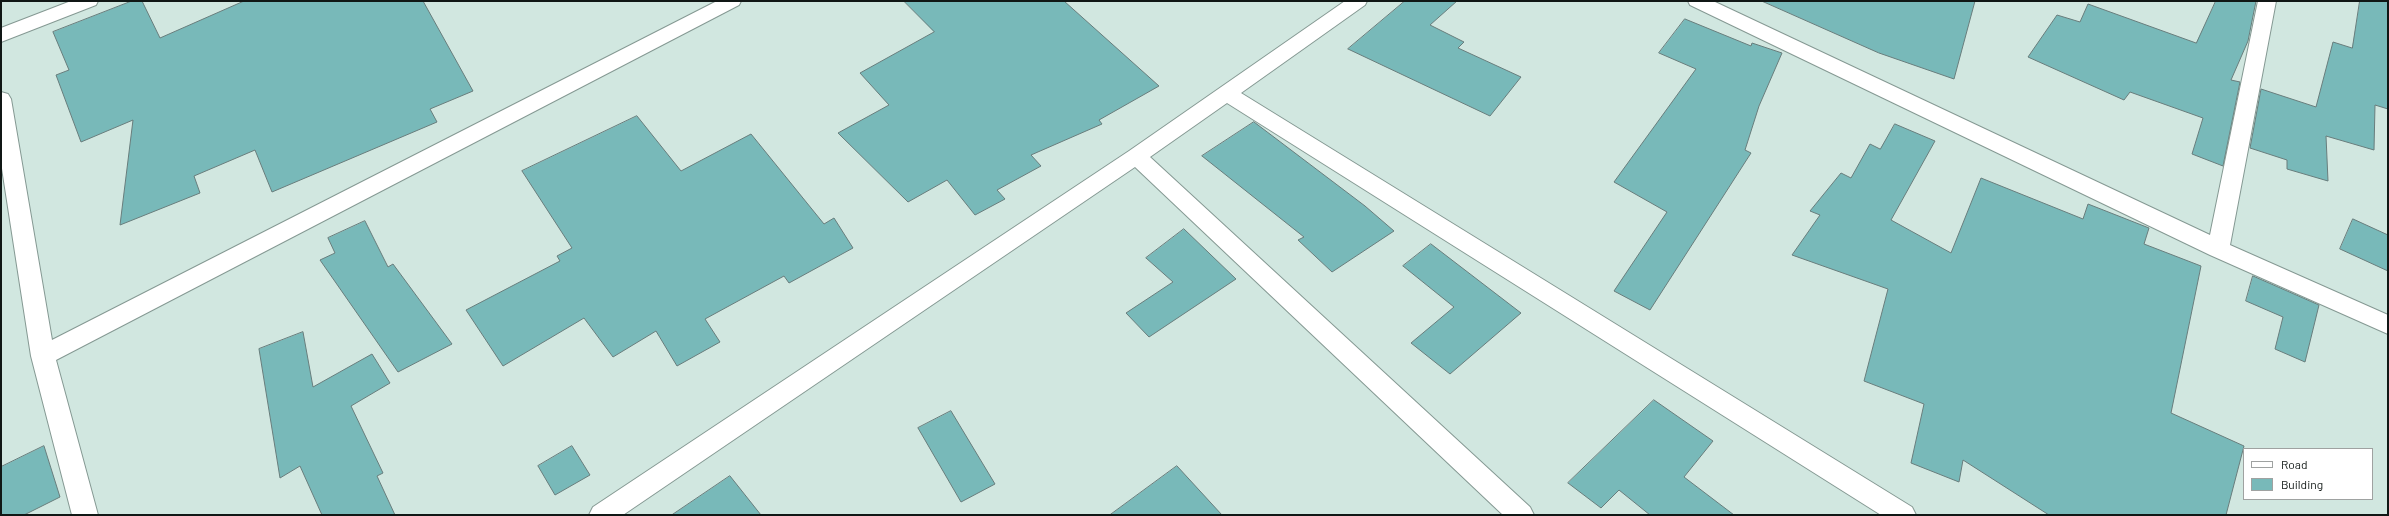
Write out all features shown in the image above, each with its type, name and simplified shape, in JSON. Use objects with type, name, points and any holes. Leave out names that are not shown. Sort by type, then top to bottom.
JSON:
[{"type":"street","points":[[1,35],[89,1]]},
{"type":"street","points":[[43,356],[732,1]]},
{"type":"street","points":[[602,515],[1136,156],[1358,1]]},
{"type":"street","points":[[1697,1],[2218,249],[2388,326]]},
{"type":"street","points":[[2218,249],[2261,3]]},
{"type":"street","points":[[1226,93],[1903,515]]},
{"type":"street","points":[[1,99],[43,356],[85,515]]},
{"type":"street","points":[[1136,156],[1522,515]]},
{"type":"building","points":[[132,1],[142,1],[160,38],[244,1],[423,1],[473,91],[430,109],[437,122],[272,192],[255,150],[194,176],[200,193],[120,225],[133,120],[81,142],[56,75],[69,70],[53,32]]},
{"type":"building","points":[[904,1],[1064,1],[1159,86],[1099,120],[1102,124],[1031,155],[1041,166],[997,190],[1005,199],[975,215],[947,180],[908,202],[838,133],[889,105],[860,73],[934,32]]},
{"type":"building","points":[[1405,1],[1457,1],[1430,25],[1464,42],[1458,48],[1521,77],[1490,116],[1348,49]]},
{"type":"building","points":[[1762,1],[1975,1],[1954,79],[1879,53]]},
{"type":"building","points":[[2216,1],[2256,1],[2248,41],[2231,80],[2240,82],[2223,166],[2192,154],[2203,118],[2130,92],[2124,100],[2028,57],[2057,15],[2080,22],[2088,4],[2196,43]]},
{"type":"building","points":[[2360,1],[2388,1],[2388,109],[2375,105],[2374,150],[2326,136],[2328,181],[2287,169],[2287,160],[2250,148],[2261,89],[2316,107],[2333,42],[2352,48]]},
{"type":"building","points":[[1685,19],[1751,46],[1752,43],[1782,53],[1759,106],[1745,150],[1751,153],[1650,310],[1614,291],[1667,212],[1614,182],[1696,69],[1659,53]]},
{"type":"building","points":[[637,116],[681,171],[751,134],[824,224],[834,218],[853,248],[789,283],[784,276],[705,319],[720,342],[677,366],[656,331],[613,357],[584,318],[503,366],[466,310],[560,261],[557,256],[572,248],[522,171]]},
{"type":"building","points":[[1254,122],[1365,206],[1394,231],[1332,272],[1298,240],[1304,237],[1202,156]]},
{"type":"building","points":[[1895,124],[1935,141],[1891,220],[1951,253],[1981,178],[2083,219],[2088,204],[2149,228],[2144,244],[2201,266],[2171,413],[2244,446],[2226,515],[2049,515],[1963,460],[1959,482],[1911,463],[1924,404],[1864,381],[1888,289],[1792,255],[1820,215],[1810,211],[1841,173],[1851,178],[1870,144],[1880,149]]},
{"type":"building","points":[[2353,219],[2388,235],[2388,271],[2340,249]]},
{"type":"building","points":[[365,221],[388,267],[393,264],[452,344],[398,372],[320,260],[335,253],[328,238]]},
{"type":"building","points":[[1184,229],[1236,279],[1149,337],[1126,313],[1173,282],[1146,258]]},
{"type":"building","points":[[1431,244],[1521,313],[1450,374],[1411,343],[1454,307],[1403,266]]},
{"type":"building","points":[[2253,276],[2319,305],[2305,362],[2275,349],[2283,317],[2246,301]]},
{"type":"building","points":[[303,332],[313,387],[372,354],[390,383],[351,406],[383,473],[377,476],[395,515],[322,515],[300,466],[280,478],[259,349]]},
{"type":"building","points":[[1654,400],[1713,441],[1684,477],[1734,515],[1650,515],[1619,490],[1601,508],[1568,483]]},
{"type":"building","points":[[951,411],[995,484],[961,502],[918,428]]},
{"type":"building","points":[[44,446],[60,497],[24,515],[1,515],[1,467]]},
{"type":"building","points":[[572,446],[590,475],[555,495],[538,466]]},
{"type":"building","points":[[1177,466],[1222,515],[1110,515]]},
{"type":"building","points":[[730,476],[761,515],[672,515]]}]
